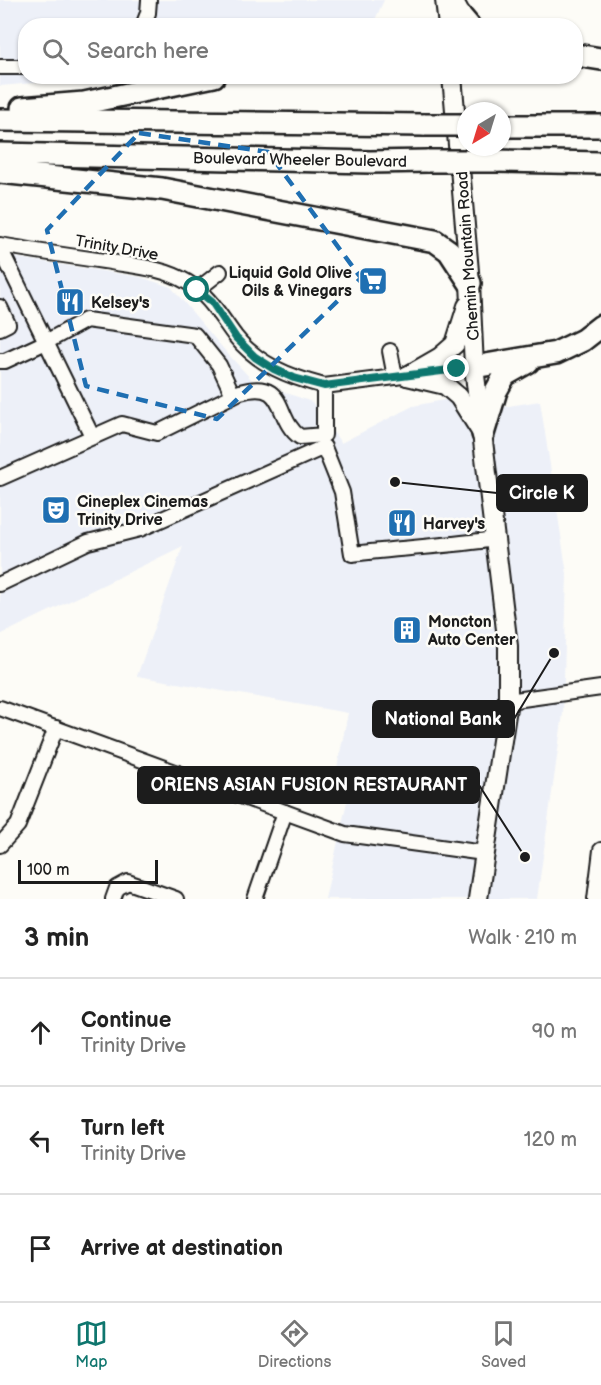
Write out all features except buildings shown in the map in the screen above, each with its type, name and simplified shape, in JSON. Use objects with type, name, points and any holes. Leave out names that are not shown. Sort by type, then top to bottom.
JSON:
[{"type":"highway","points":[[452,0],[463,18]]},
{"type":"highway","points":[[583,56],[601,59]]},
{"type":"highway","points":[[0,110],[84,103],[175,84]]},
{"type":"highway","points":[[0,120],[457,125]]},
{"type":"highway","points":[[511,126],[601,126]]},
{"type":"highway","name":"Boulevard Wheeler Boulevard","points":[[0,154],[369,162],[601,163]]},
{"type":"highway","points":[[0,172],[162,189],[435,241],[449,251],[471,289]]},
{"type":"highway","points":[[474,367],[556,353],[583,340],[601,326]]},
{"type":"highway","points":[[483,434],[496,391],[505,375],[539,356]]},
{"type":"main road","points":[[445,0],[447,18]]},
{"type":"main road","name":"Chemin Mountain Road","points":[[454,84],[471,289],[474,367],[508,646],[508,701],[478,899]]},
{"type":"main road","points":[[401,376],[440,357],[455,344],[471,289]]},
{"type":"main road","points":[[401,376],[445,385],[459,397],[483,434]]},
{"type":"street","points":[[146,18],[149,0]]},
{"type":"street","points":[[0,67],[18,67]]},
{"type":"street","points":[[0,247],[92,436]]},
{"type":"street","name":"Trinity Drive","points":[[0,247],[160,270],[188,282],[212,302],[236,338],[255,357],[294,378],[324,386],[474,367]]},
{"type":"street","points":[[197,290],[220,272]]},
{"type":"street","points":[[0,307],[8,324],[0,328]]},
{"type":"street","points":[[2,358],[46,342],[86,320],[195,335],[219,365],[233,395]]},
{"type":"street","points":[[390,351],[401,376]]},
{"type":"street","points":[[324,386],[324,441],[342,492],[352,554],[403,548],[434,548],[495,539]]},
{"type":"street","points":[[0,478],[122,424],[157,433],[233,395],[255,388],[267,390],[275,396],[293,432],[300,437],[324,441]]},
{"type":"street","points":[[0,585],[88,542],[140,529],[324,441]]},
{"type":"street","points":[[508,701],[601,688]]},
{"type":"street","points":[[0,708],[345,834],[484,853]]},
{"type":"street","points":[[0,844],[18,825],[56,728]]},
{"type":"street","points":[[255,899],[285,812]]},
{"type":"street","points":[[595,899],[601,850]]},
{"type":"street","points":[[113,899],[117,888],[128,882],[176,899]]},
{"type":"highlighted area","points":[[139,133],[268,152],[361,278],[217,419],[86,386],[47,230]]},
{"type":"shaded area","points":[[0,0],[384,0],[376,18],[18,18],[18,84],[23,84],[0,86]]},
{"type":"shaded area","points":[[0,255],[140,277],[171,287],[253,381],[312,402],[341,443],[413,406],[459,397],[491,409],[540,401],[567,574],[563,714],[537,899],[325,899],[353,775],[336,773],[348,713],[137,676],[183,546],[0,635]]},
{"type":"place","name":"Liquid Gold Olive Oils & Vinegars","points":[[373,281]]},
{"type":"place","name":"Kelsey's","points":[[70,302]]},
{"type":"place","name":"Circle K","points":[[395,482]]},
{"type":"place","name":"Cineplex Cinemas Trinity Drive","points":[[56,510]]},
{"type":"place","name":"Harvey's","points":[[402,523]]},
{"type":"place","name":"Moncton Auto Center","points":[[407,630]]},
{"type":"place","name":"National Bank","points":[[554,653]]},
{"type":"place","name":"ORIENS ASIAN FUSION RESTAURANT","points":[[525,857]]},
{"type":"route","points":[[197,290],[212,302],[236,338],[255,357],[294,378],[324,386],[457,369]]}]
